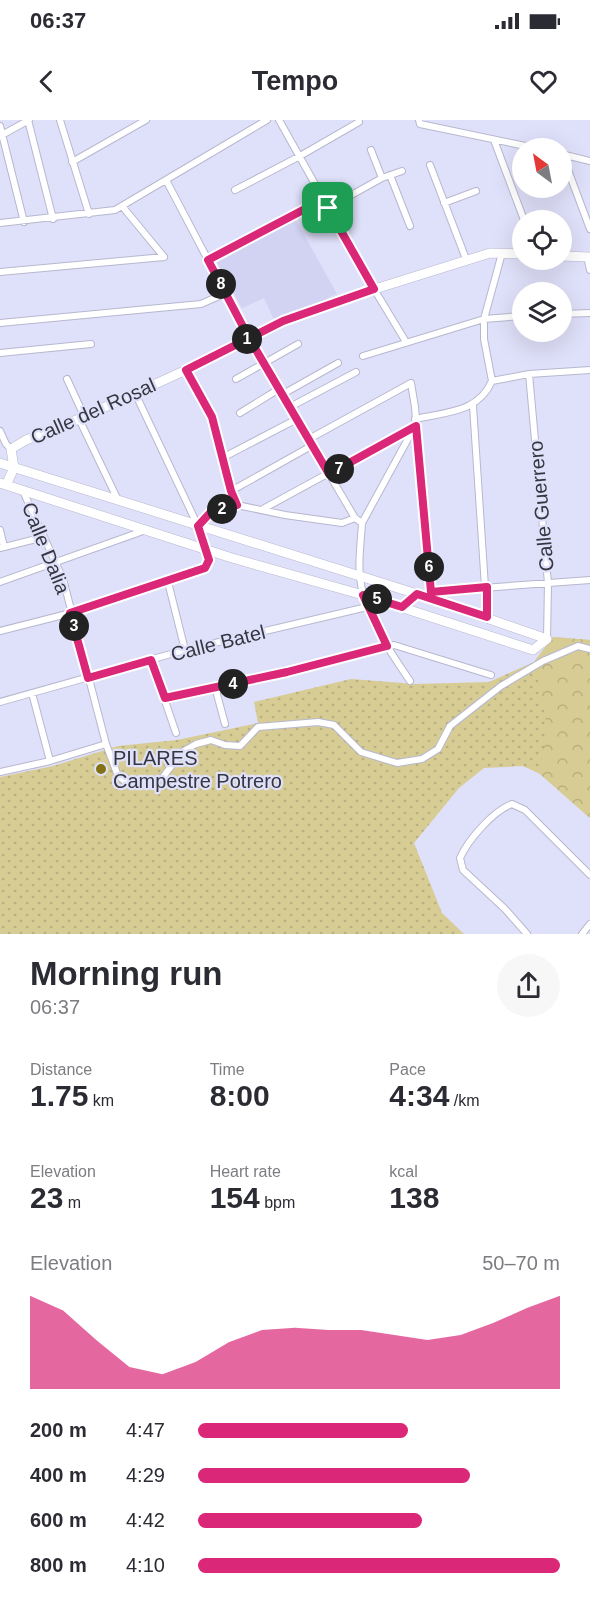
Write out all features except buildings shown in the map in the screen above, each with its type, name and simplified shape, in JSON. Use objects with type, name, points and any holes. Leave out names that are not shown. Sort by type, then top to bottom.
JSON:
[{"type":"street","points":[[1,135],[28,120],[53,219]]},
{"type":"street","points":[[60,120],[89,214]]},
{"type":"street","points":[[72,162],[146,120]]},
{"type":"street","points":[[0,223],[53,219],[115,210],[267,120]]},
{"type":"street","points":[[279,120],[406,342]]},
{"type":"street","points":[[235,190],[358,122]]},
{"type":"street","points":[[419,122],[512,144]]},
{"type":"street","points":[[0,126],[24,222]]},
{"type":"street","points":[[494,140],[520,210]]},
{"type":"street","points":[[371,150],[382,178]]},
{"type":"street","points":[[572,157],[590,161]]},
{"type":"street","points":[[430,165],[466,259]]},
{"type":"street","points":[[328,208],[382,178],[402,171]]},
{"type":"street","points":[[390,175],[410,226]]},
{"type":"street","points":[[166,180],[249,338],[355,518],[362,523]]},
{"type":"street","points":[[572,182],[590,229]]},
{"type":"street","points":[[444,203],[476,191]]},
{"type":"street","points":[[208,260],[324,199]]},
{"type":"street","points":[[0,272],[164,257],[122,206]]},
{"type":"street","name":"Calle del Rosal","points":[[11,449],[186,370],[283,321],[466,259],[490,253],[512,254]]},
{"type":"street","points":[[263,509],[329,474],[415,423],[473,406],[487,392],[492,381],[484,339],[484,318],[502,253]]},
{"type":"street","points":[[572,256],[588,256],[590,270]]},
{"type":"street","points":[[0,323],[201,304],[226,293]]},
{"type":"street","points":[[572,314],[590,313]]},
{"type":"street","points":[[363,356],[484,318],[512,317]]},
{"type":"street","points":[[0,353],[91,344]]},
{"type":"street","points":[[236,379],[298,344]]},
{"type":"street","points":[[240,413],[338,363]]},
{"type":"street","points":[[186,370],[212,417],[231,491],[237,505]]},
{"type":"street","points":[[492,381],[529,374],[590,370]]},
{"type":"street","points":[[291,407],[356,372]]},
{"type":"street","name":"Calle Guerrero","points":[[529,374],[548,584],[547,639]]},
{"type":"street","points":[[67,379],[117,498]]},
{"type":"street","points":[[231,491],[411,383],[431,592]]},
{"type":"street","points":[[0,631],[70,613],[205,568],[209,560],[198,526],[135,393]]},
{"type":"street","points":[[473,406],[487,587],[487,617]]},
{"type":"street","points":[[224,458],[297,419]]},
{"type":"street","points":[[410,681],[387,646],[367,607],[359,577],[362,523],[415,423]]},
{"type":"street","points":[[0,431],[11,449],[14,468],[2,486],[23,490],[207,550],[402,607],[533,650],[547,639]]},
{"type":"street","points":[[0,463],[417,594],[547,639]]},
{"type":"street","name":"Calle Dalia","points":[[23,490],[63,579],[70,613],[106,744],[118,776],[128,783],[150,783],[163,777],[182,752],[196,744],[211,740],[225,746],[240,746],[258,727],[266,725],[318,722],[334,725],[361,752],[397,763],[422,759],[438,749],[450,726],[501,686],[543,661],[578,646],[590,649]]},
{"type":"street","points":[[198,526],[210,513],[237,505],[342,523],[355,518]]},
{"type":"street","points":[[0,530],[2,547],[44,537]]},
{"type":"street","points":[[0,582],[57,564],[147,530]]},
{"type":"street","points":[[402,607],[417,594],[590,580]]},
{"type":"street","points":[[168,582],[185,650]]},
{"type":"street","name":"Calle Batel","points":[[0,702],[185,650],[367,607]]},
{"type":"street","points":[[165,698],[287,672],[394,645],[491,675]]},
{"type":"street","points":[[151,660],[176,733]]},
{"type":"street","points":[[216,687],[225,724]]},
{"type":"street","points":[[32,693],[50,761]]},
{"type":"street","points":[[0,772],[50,761],[106,744]]},
{"type":"street","points":[[527,934],[505,909],[464,870],[460,858],[466,845],[502,808],[512,804],[525,810],[590,875]]},
{"type":"street","points":[[582,934],[590,924]]},
{"type":"shaded area","points":[[296,220],[337,294],[274,320],[264,298],[242,308],[216,261]]},
{"type":"green space","points":[[553,637],[590,640],[590,818],[540,774],[523,766],[484,768],[459,788],[414,843],[442,913],[464,934],[0,934],[0,777],[53,766],[118,746],[177,740],[258,723],[254,702],[351,679],[415,684],[489,682],[534,662]]},
{"type":"green space","points":[[553,637],[590,640],[590,818],[540,774],[547,726],[534,662]]},
{"type":"place","name":"PILARES Campestre Potrero","points":[[101,769]]},
{"type":"route","points":[[328,208],[324,199],[208,260],[249,338],[329,474],[416,426],[431,592],[487,587],[487,617],[417,594],[402,607],[363,595],[387,646],[287,672],[165,698],[151,660],[88,678],[70,613],[205,568],[209,560],[198,526],[210,513],[237,505],[231,491],[212,417],[186,370],[249,338],[283,321],[374,289],[328,208]]}]
